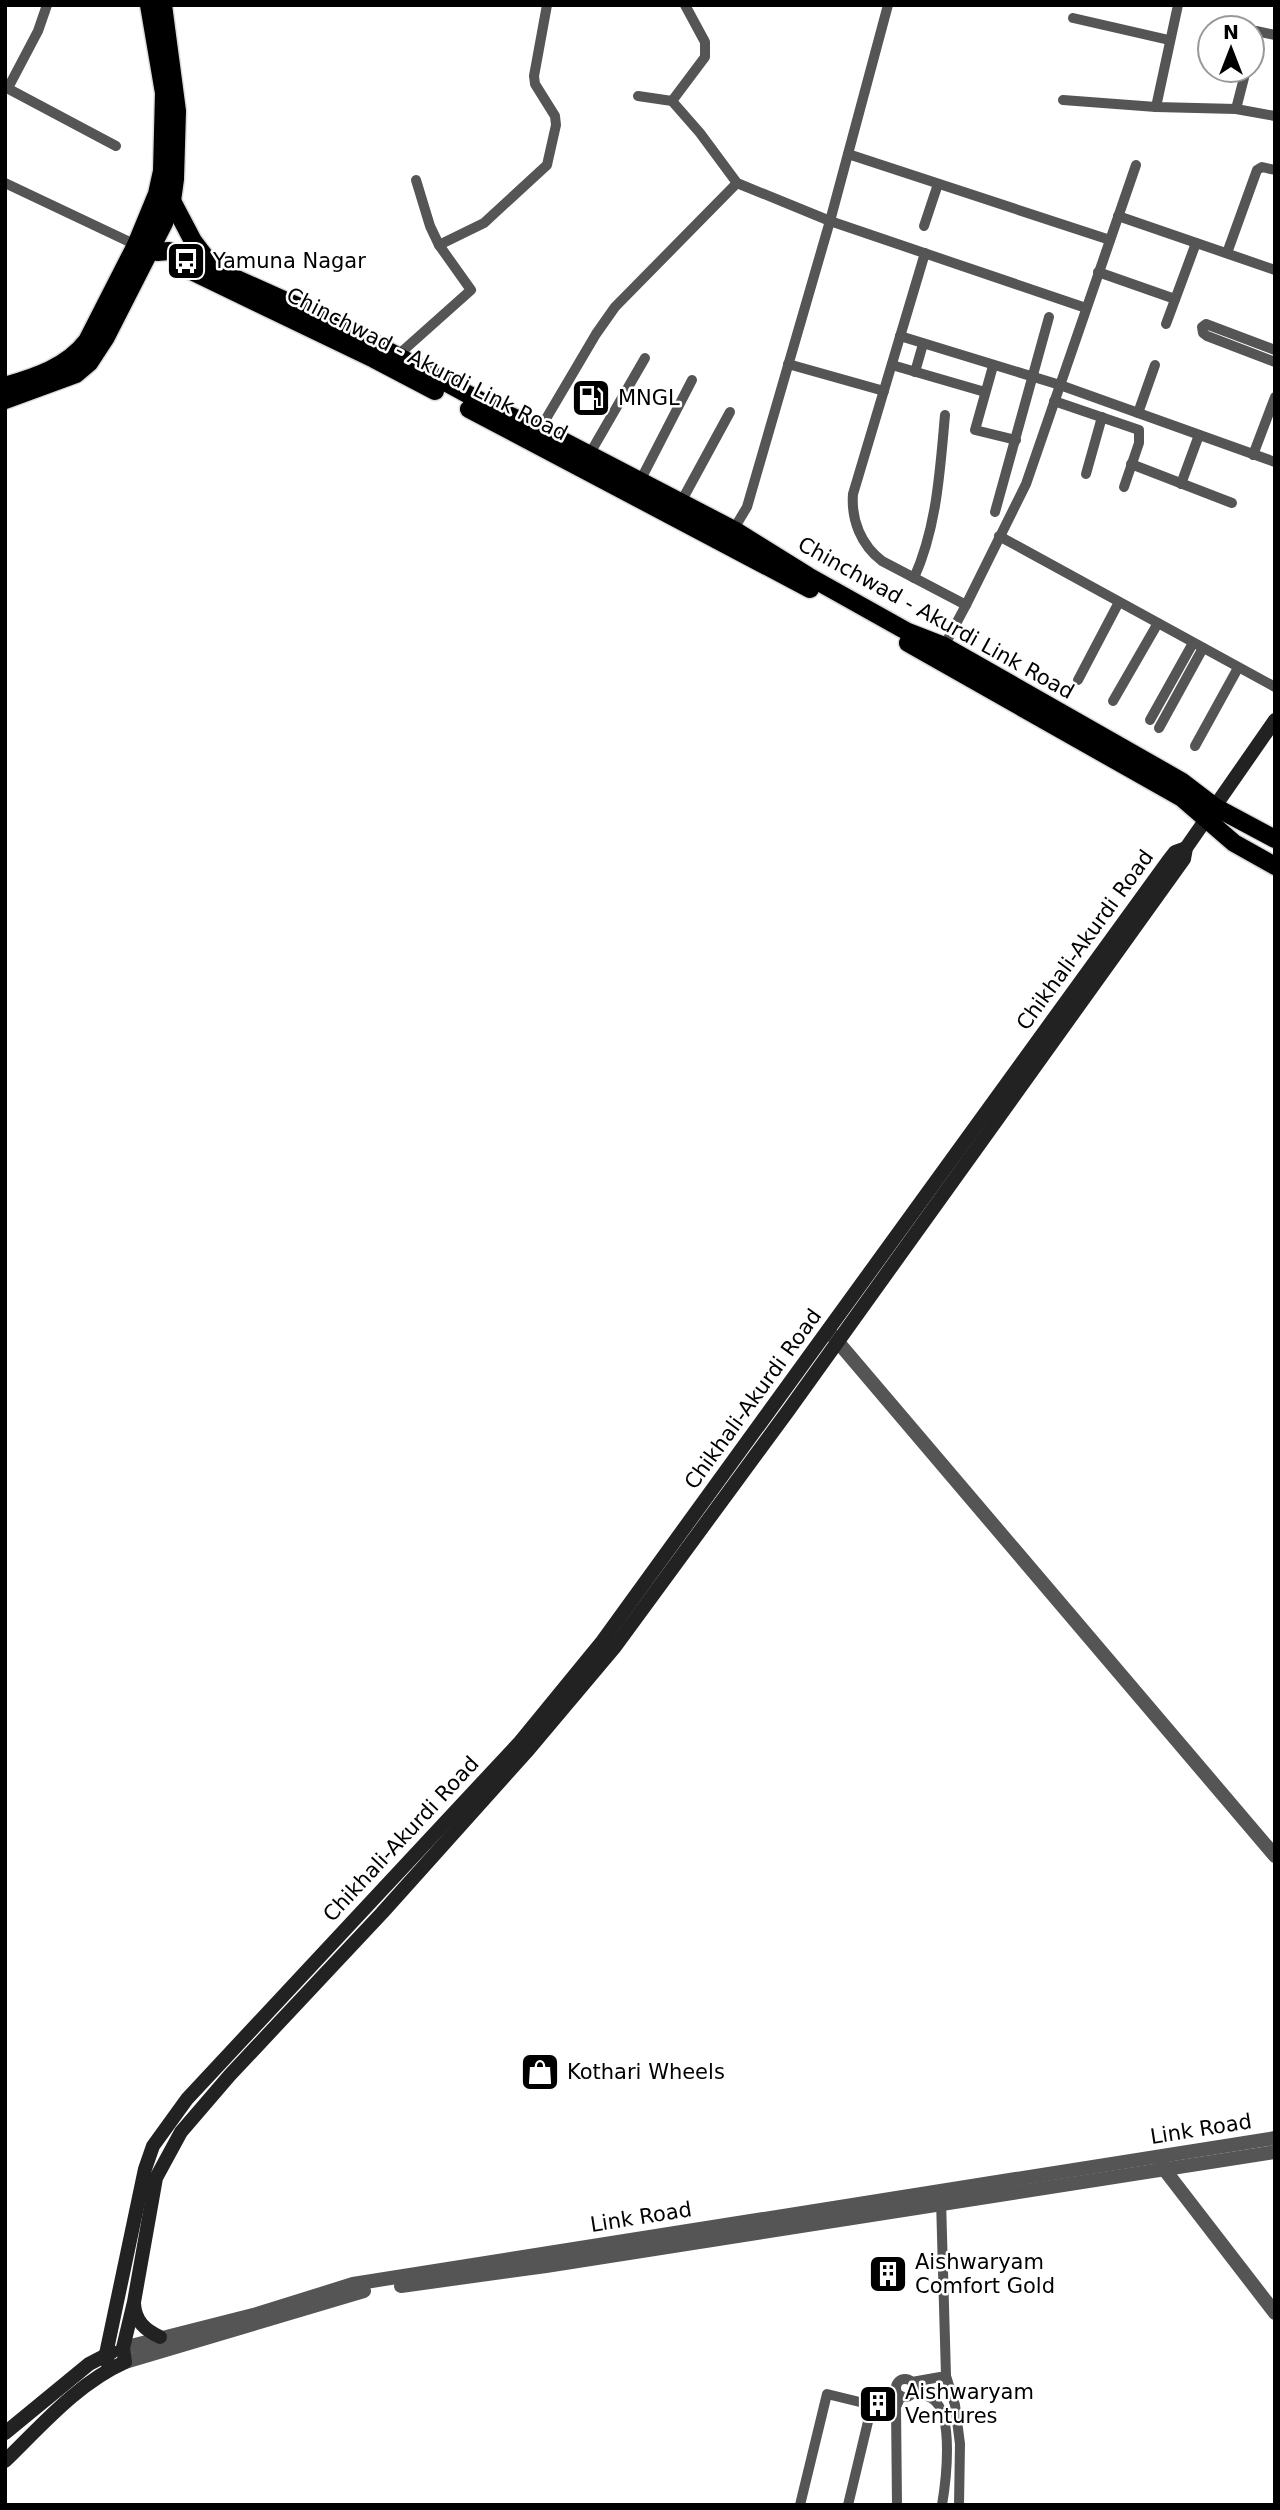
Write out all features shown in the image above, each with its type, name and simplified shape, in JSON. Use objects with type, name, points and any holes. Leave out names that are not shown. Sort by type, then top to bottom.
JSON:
[{"type":"main road","points":[[5,386],[34,378],[79,352],[148,249],[162,171],[164,93],[149,5]]},
{"type":"main road","points":[[5,400],[76,374],[89,363],[106,337],[172,201],[177,111],[163,5]]},
{"type":"main road","points":[[172,201],[193,242],[214,268]]},
{"type":"main road","name":"Chinchwad - Akurdi Link Road","points":[[148,249],[169,251],[214,268],[344,327],[495,409],[536,436],[589,455],[637,488],[681,502],[730,537]]},
{"type":"main road","name":"Chinchwad - Akurdi Link Road","points":[[148,249],[163,260],[194,271],[536,436],[730,537],[940,652],[1211,813]]},
{"type":"main road","name":"Chikhali-Akurdi Road","points":[[124,2355],[156,2178],[181,2132],[529,1749],[585,1672],[601,1643],[833,1336],[1168,861],[1175,852],[1186,848],[1275,720]]},
{"type":"main road","points":[[1211,813],[1275,839]]},
{"type":"main road","points":[[1211,813],[1234,843],[1275,866]]},
{"type":"main road","name":"Chikhali-Akurdi Road","points":[[107,2361],[145,2169],[153,2146],[167,2125],[219,2065],[585,1672]]},
{"type":"main road","points":[[134,2302],[134,2315],[143,2326],[160,2337]]},
{"type":"main road","name":"Link Road","points":[[5,2433],[89,2364],[124,2355]]},
{"type":"main road","name":"Link Road","points":[[5,2460],[107,2361]]},
{"type":"street","points":[[47,5],[38,31],[7,87],[116,146]]},
{"type":"street","points":[[439,246],[484,223],[544,170],[547,164],[556,125],[555,116],[553,108],[535,84],[534,76],[547,5]]},
{"type":"street","points":[[672,101],[705,57],[705,42],[685,5]]},
{"type":"street","points":[[730,537],[747,507],[830,220],[888,5]]},
{"type":"street","points":[[1156,107],[1168,40],[1178,5]]},
{"type":"street","points":[[1073,18],[1168,40]]},
{"type":"street","points":[[1236,109],[1242,84]]},
{"type":"street","points":[[638,96],[672,101],[737,183],[830,220],[1086,308]]},
{"type":"street","points":[[1063,100],[1156,107],[1236,109],[1275,116]]},
{"type":"street","points":[[848,155],[1110,240]]},
{"type":"street","points":[[940,652],[1026,484],[1136,164]]},
{"type":"street","points":[[1227,253],[1257,170],[1262,167],[1275,170]]},
{"type":"street","points":[[397,356],[471,290],[439,246],[416,180]]},
{"type":"street","points":[[5,183],[148,249]]},
{"type":"street","points":[[536,436],[596,334],[615,307],[737,183]]},
{"type":"street","points":[[924,226],[938,184]]},
{"type":"street","points":[[1118,216],[1275,270]]},
{"type":"street","points":[[1166,324],[1196,243]]},
{"type":"street","points":[[925,253],[853,494],[854,519],[873,555],[966,605]]},
{"type":"street","points":[[1098,272],[1175,299]]},
{"type":"street","points":[[995,512],[1049,317]]},
{"type":"street","points":[[1275,350],[1210,325],[1204,324],[1202,327],[1207,337],[1275,362]]},
{"type":"street","points":[[900,337],[1060,385],[1275,462]]},
{"type":"street","points":[[915,372],[923,344]]},
{"type":"street","points":[[589,455],[645,358]]},
{"type":"street","points":[[788,364],[884,391]]},
{"type":"street","points":[[892,365],[985,392]]},
{"type":"street","points":[[1138,413],[1155,365]]},
{"type":"street","points":[[993,366],[975,430],[1016,440]]},
{"type":"street","points":[[637,488],[692,380]]},
{"type":"street","points":[[1253,455],[1275,397]]},
{"type":"street","points":[[1054,401],[1139,430],[1139,443],[1124,488]]},
{"type":"street","points":[[681,502],[730,412]]},
{"type":"street","points":[[914,578],[925,554],[934,515],[945,415]]},
{"type":"street","points":[[1086,474],[1102,417]]},
{"type":"street","points":[[1181,484],[1199,435]]},
{"type":"street","points":[[1131,464],[1232,503]]},
{"type":"street","points":[[999,536],[1275,687]]},
{"type":"street","points":[[1078,680],[1119,602]]},
{"type":"street","points":[[1114,701],[1158,623]]},
{"type":"street","points":[[1155,724],[1198,645]]},
{"type":"street","points":[[1195,746],[1238,667]]},
{"type":"street","points":[[833,1336],[1275,1856]]},
{"type":"street","name":"Link Road","points":[[1162,2163],[1275,2138]]},
{"type":"street","name":"Link Road","points":[[124,2355],[258,2318],[353,2284],[1162,2163],[1275,2152]]},
{"type":"street","points":[[1162,2163],[1275,2313]]},
{"type":"street","points":[[941,2198],[946,2376],[955,2405],[960,2444],[959,2505]]},
{"type":"street","name":"Link Road","points":[[124,2355],[160,2337],[258,2318]]},
{"type":"street","points":[[913,2386],[946,2376]]},
{"type":"street","points":[[897,2505],[899,2401],[896,2389],[899,2381],[907,2379],[935,2401],[945,2418],[946,2479],[942,2505]]},
{"type":"street","points":[[800,2505],[827,2394],[872,2405],[899,2401],[910,2395],[913,2386]]},
{"type":"street","points":[[848,2505],[872,2405]]},
{"type":"place","name":"Yamuna Nagar","points":[[186,261]]},
{"type":"place","name":"MNGL","points":[[591,398]]},
{"type":"place","name":"Kothari Wheels","points":[[540,2072]]},
{"type":"place","name":"Aishwaryam Comfort Gold","points":[[888,2274]]},
{"type":"place","name":"Aishwaryam Ventures","points":[[878,2404]]}]
